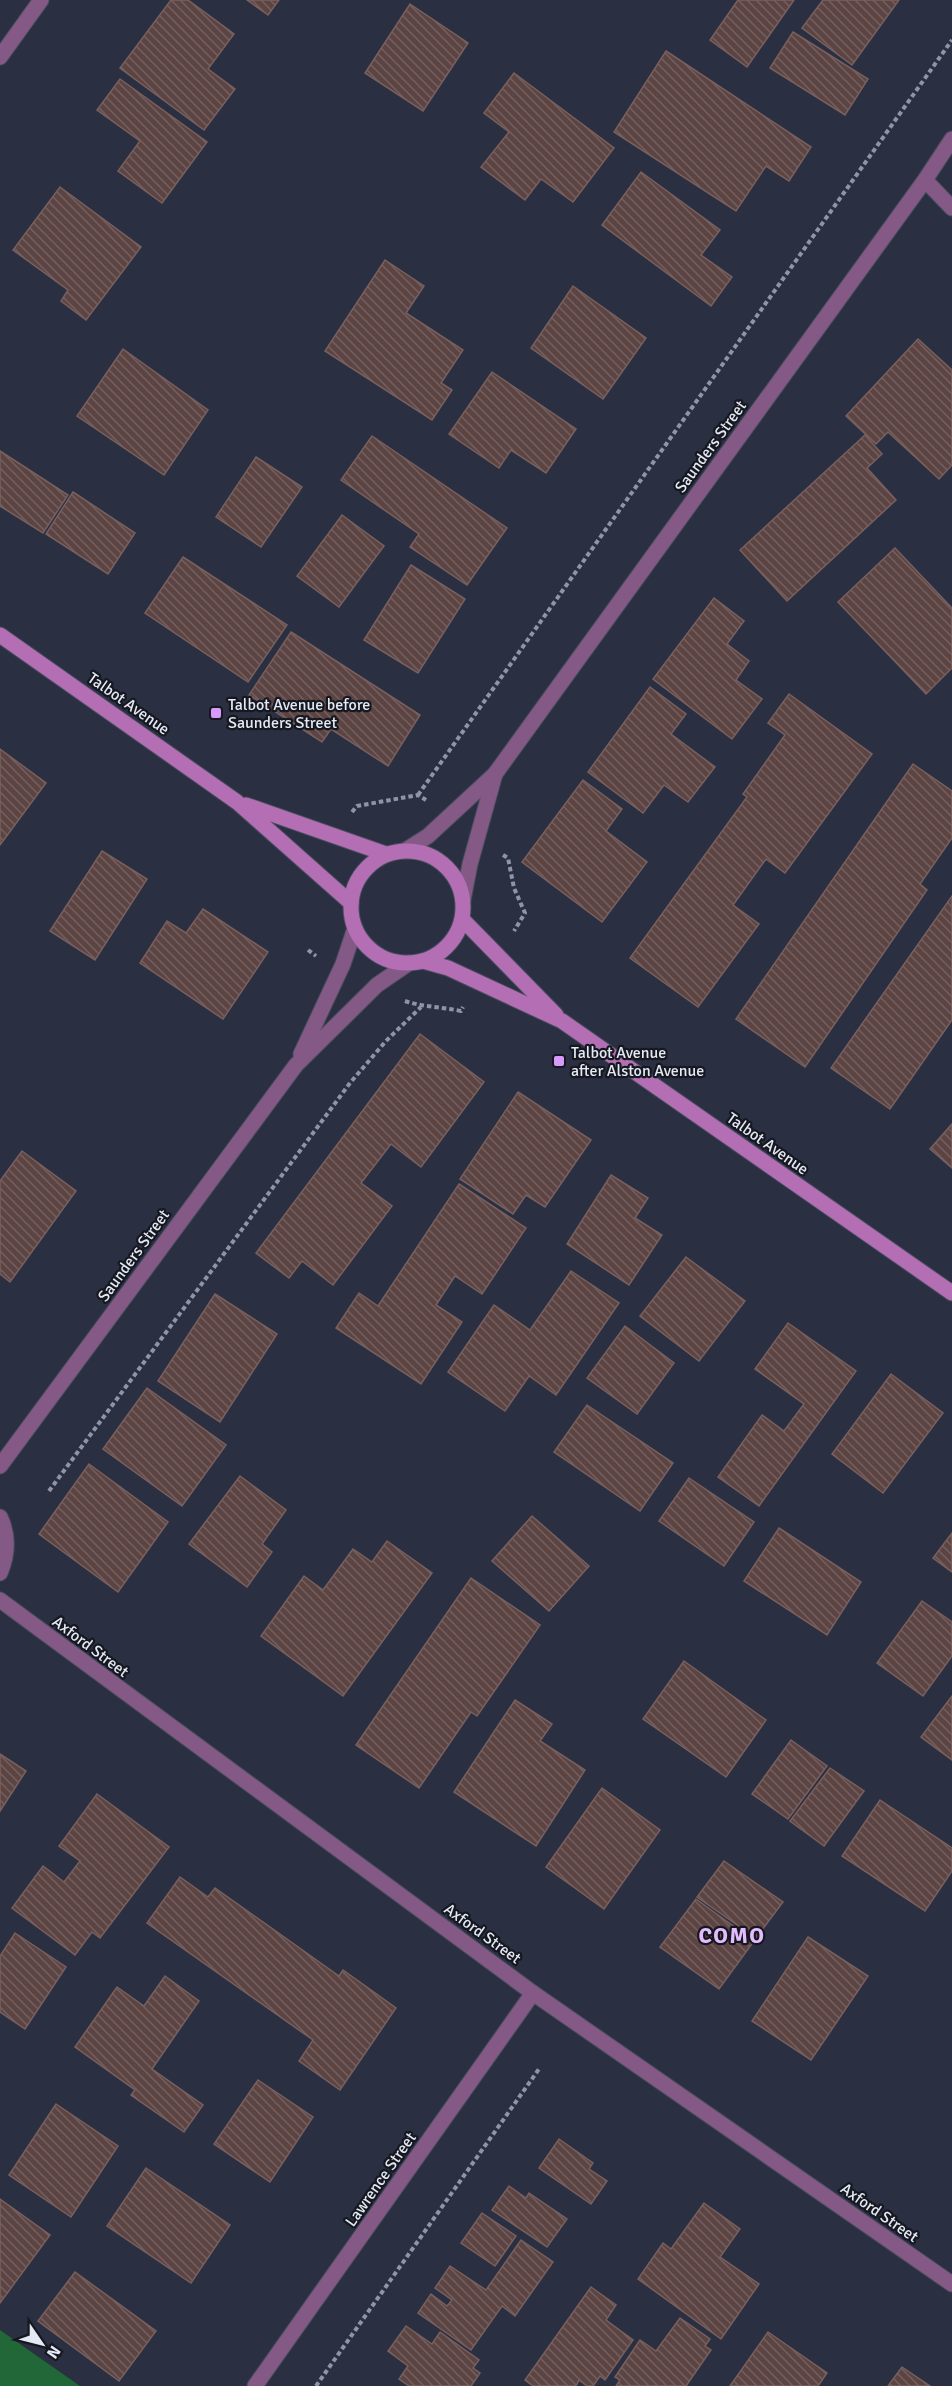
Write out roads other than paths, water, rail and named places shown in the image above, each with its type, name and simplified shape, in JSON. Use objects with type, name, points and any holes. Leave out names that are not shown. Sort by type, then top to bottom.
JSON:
[{"type":"street","points":[[0,57],[40,0]]},
{"type":"street","name":"Saunders Street","points":[[406,850],[428,836],[495,774],[925,180],[952,139]]},
{"type":"street","points":[[925,180],[952,208]]},
{"type":"street","name":"Talbot Avenue","points":[[0,635],[237,802],[351,903]]},
{"type":"street","name":"Saunders Street","points":[[463,900],[495,774]]},
{"type":"street","name":"Talbot Avenue","points":[[237,802],[386,854]]},
{"type":"street","points":[[406,850],[422,852],[437,859],[450,870],[459,884],[463,900],[462,919],[457,933],[437,954],[416,962],[382,958],[366,945],[355,928],[351,903],[353,889],[370,864],[386,854],[406,850]]},
{"type":"street","name":"Talbot Avenue","points":[[462,919],[562,1021]]},
{"type":"street","name":"Saunders Street","points":[[296,1065],[340,972],[355,928]]},
{"type":"street","name":"Saunders Street","points":[[0,1466],[296,1065],[372,990],[416,962]]},
{"type":"street","name":"Talbot Avenue","points":[[416,962],[448,968],[562,1021],[952,1293]]},
{"type":"street","points":[[0,1516],[6,1534],[6,1558],[0,1573]]},
{"type":"street","name":"Axford Street","points":[[0,1600],[533,1993],[952,2284]]},
{"type":"street","name":"Lawrence Street","points":[[255,2386],[533,1993]]},
{"type":"place","name":"Talbot Avenue before Saunders Street","points":[[216,713]]},
{"type":"place","name":"Talbot Avenue after Alston Avenue","points":[[559,1061]]},
{"type":"district","name":"COMO","points":[[732,1935]]}]
